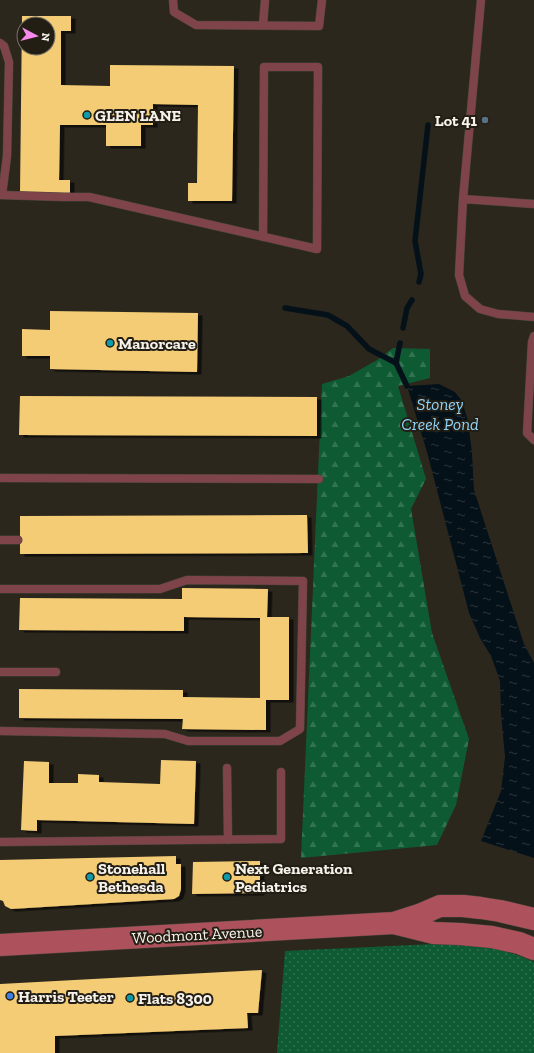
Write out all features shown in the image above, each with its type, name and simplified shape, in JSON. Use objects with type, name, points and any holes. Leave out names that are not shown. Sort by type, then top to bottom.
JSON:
[{"type":"street","name":"Woodmont Avenue","points":[[0,945],[394,923],[440,906],[481,908],[534,919]]},
{"type":"street","name":"Woodmont Avenue","points":[[394,923],[434,933],[492,937],[519,943],[534,949]]},
{"type":"lane","points":[[173,0],[174,12],[196,25],[263,26],[319,26],[322,0]]},
{"type":"lane","points":[[263,26],[265,0]]},
{"type":"lane","points":[[482,0],[463,199],[459,275],[465,296],[480,309],[498,314],[534,317]]},
{"type":"lane","points":[[0,43],[4,46],[10,62],[7,156],[1,195],[64,197],[89,196],[317,249],[318,67],[264,67],[263,236]]},
{"type":"lane","points":[[463,199],[534,204]]},
{"type":"lane","points":[[534,336],[532,342],[527,433],[534,440]]},
{"type":"lane","points":[[0,478],[319,479]]},
{"type":"lane","points":[[0,540],[18,540]]},
{"type":"lane","points":[[0,589],[160,588],[187,580],[303,581],[300,729],[280,741],[188,741],[165,734],[0,731]]},
{"type":"lane","points":[[0,672],[56,672]]},
{"type":"lane","points":[[227,768],[228,840]]},
{"type":"lane","points":[[0,842],[281,839],[281,772]]},
{"type":"green space","points":[[393,348],[430,349],[430,378],[398,386],[426,479],[411,509],[432,633],[469,739],[456,805],[437,845],[301,858],[322,384],[349,376],[377,360]]},
{"type":"green space","points":[[456,943],[489,946],[534,962],[534,1053],[277,1053],[285,951]]},
{"type":"water","name":"Stoney Creek Pond","points":[[439,384],[455,392],[462,401],[468,421],[472,453],[474,490],[524,644],[534,663],[534,858],[481,841],[501,791],[505,757],[500,681],[491,656],[480,638],[469,613],[427,452],[407,386]]},
{"type":"building","name":"GLEN LANE","points":[[56,16],[71,16],[71,31],[61,31],[61,85],[110,86],[110,65],[234,66],[232,201],[188,201],[188,183],[197,183],[198,105],[153,104],[153,125],[141,125],[141,146],[106,146],[106,125],[60,125],[59,180],[70,180],[70,193],[20,193],[22,56],[56,56]]},
{"type":"building","name":"Manorcare","points":[[50,311],[198,313],[197,372],[50,369],[50,356],[22,356],[22,329],[50,330]]},
{"type":"building","points":[[20,396],[317,397],[317,436],[19,435]]},
{"type":"building","points":[[307,515],[308,553],[20,554],[20,516]]},
{"type":"building","points":[[182,588],[268,589],[267,617],[289,617],[289,700],[266,700],[266,730],[182,729],[183,719],[19,718],[19,689],[183,690],[183,697],[260,698],[260,618],[184,617],[184,631],[19,630],[20,598],[182,599]]},
{"type":"building","points":[[161,760],[196,761],[194,824],[37,820],[37,831],[21,830],[24,761],[49,762],[49,783],[78,783],[78,774],[99,775],[99,782],[160,784]]},
{"type":"building","name":"Stonehall Bethesda","points":[[176,856],[176,864],[181,864],[181,889],[179,896],[174,899],[11,909],[5,906],[3,901],[0,900],[0,860]]},
{"type":"building","name":"Next Generation Pediatrics","points":[[260,861],[260,893],[192,894],[193,862]]},
{"type":"building","name":"Flats 8300","points":[[262,970],[258,1013],[247,1013],[248,1028],[55,1036],[55,1053],[0,1053],[0,984]]},
{"type":"waterway","points":[[419,282],[421,274],[415,241],[428,125]]},
{"type":"waterway","points":[[403,328],[407,308],[412,300]]},
{"type":"waterway","points":[[285,308],[328,315],[347,326],[369,349],[396,363],[407,386]]},
{"type":"waterway","points":[[396,363],[400,343]]},
{"type":"place","name":"GLEN LANE","points":[[87,115]]},
{"type":"place","name":"Lot 41","points":[[485,120]]},
{"type":"place","name":"Manorcare","points":[[110,343]]},
{"type":"place","name":"Stonehall Bethesda","points":[[90,877]]},
{"type":"place","name":"Next Generation Pediatrics","points":[[227,877]]},
{"type":"place","name":"Harris Teeter","points":[[10,996]]},
{"type":"place","name":"Flats 8300","points":[[130,998]]}]
